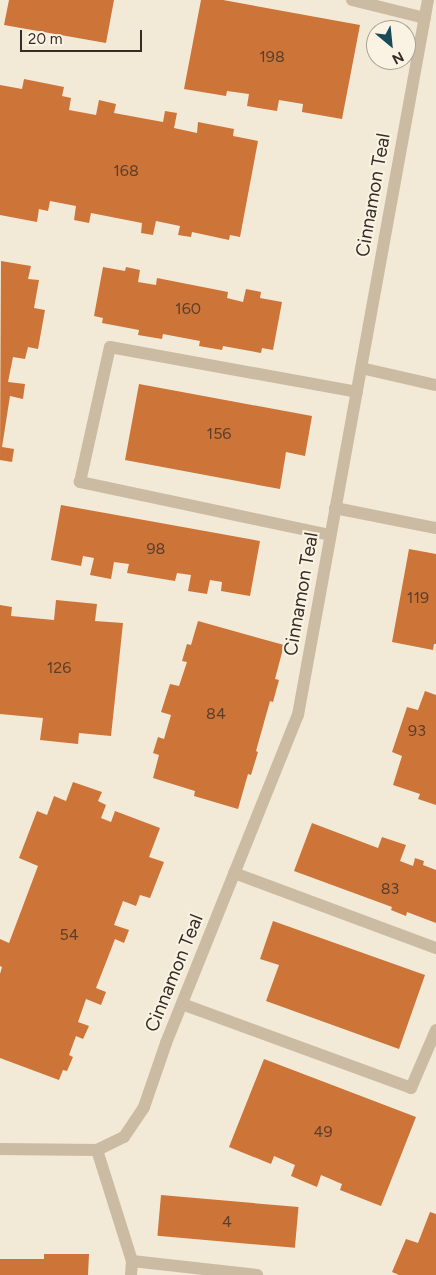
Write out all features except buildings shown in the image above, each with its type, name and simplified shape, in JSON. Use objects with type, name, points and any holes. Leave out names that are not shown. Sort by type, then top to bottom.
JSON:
[{"type":"street","points":[[352,0],[425,18]]},
{"type":"street","name":"Cinnamon Teal","points":[[97,1150],[124,1137],[144,1107],[182,1004],[298,715],[428,0]]},
{"type":"street","points":[[330,535],[80,482],[110,347],[357,392]]},
{"type":"street","points":[[361,368],[436,384]]},
{"type":"street","points":[[335,508],[436,528]]},
{"type":"street","points":[[234,874],[436,948]]},
{"type":"street","points":[[182,1004],[411,1088],[436,1030]]},
{"type":"street","points":[[0,1149],[97,1150],[132,1261],[131,1275]]},
{"type":"street","points":[[132,1261],[257,1275]]}]
